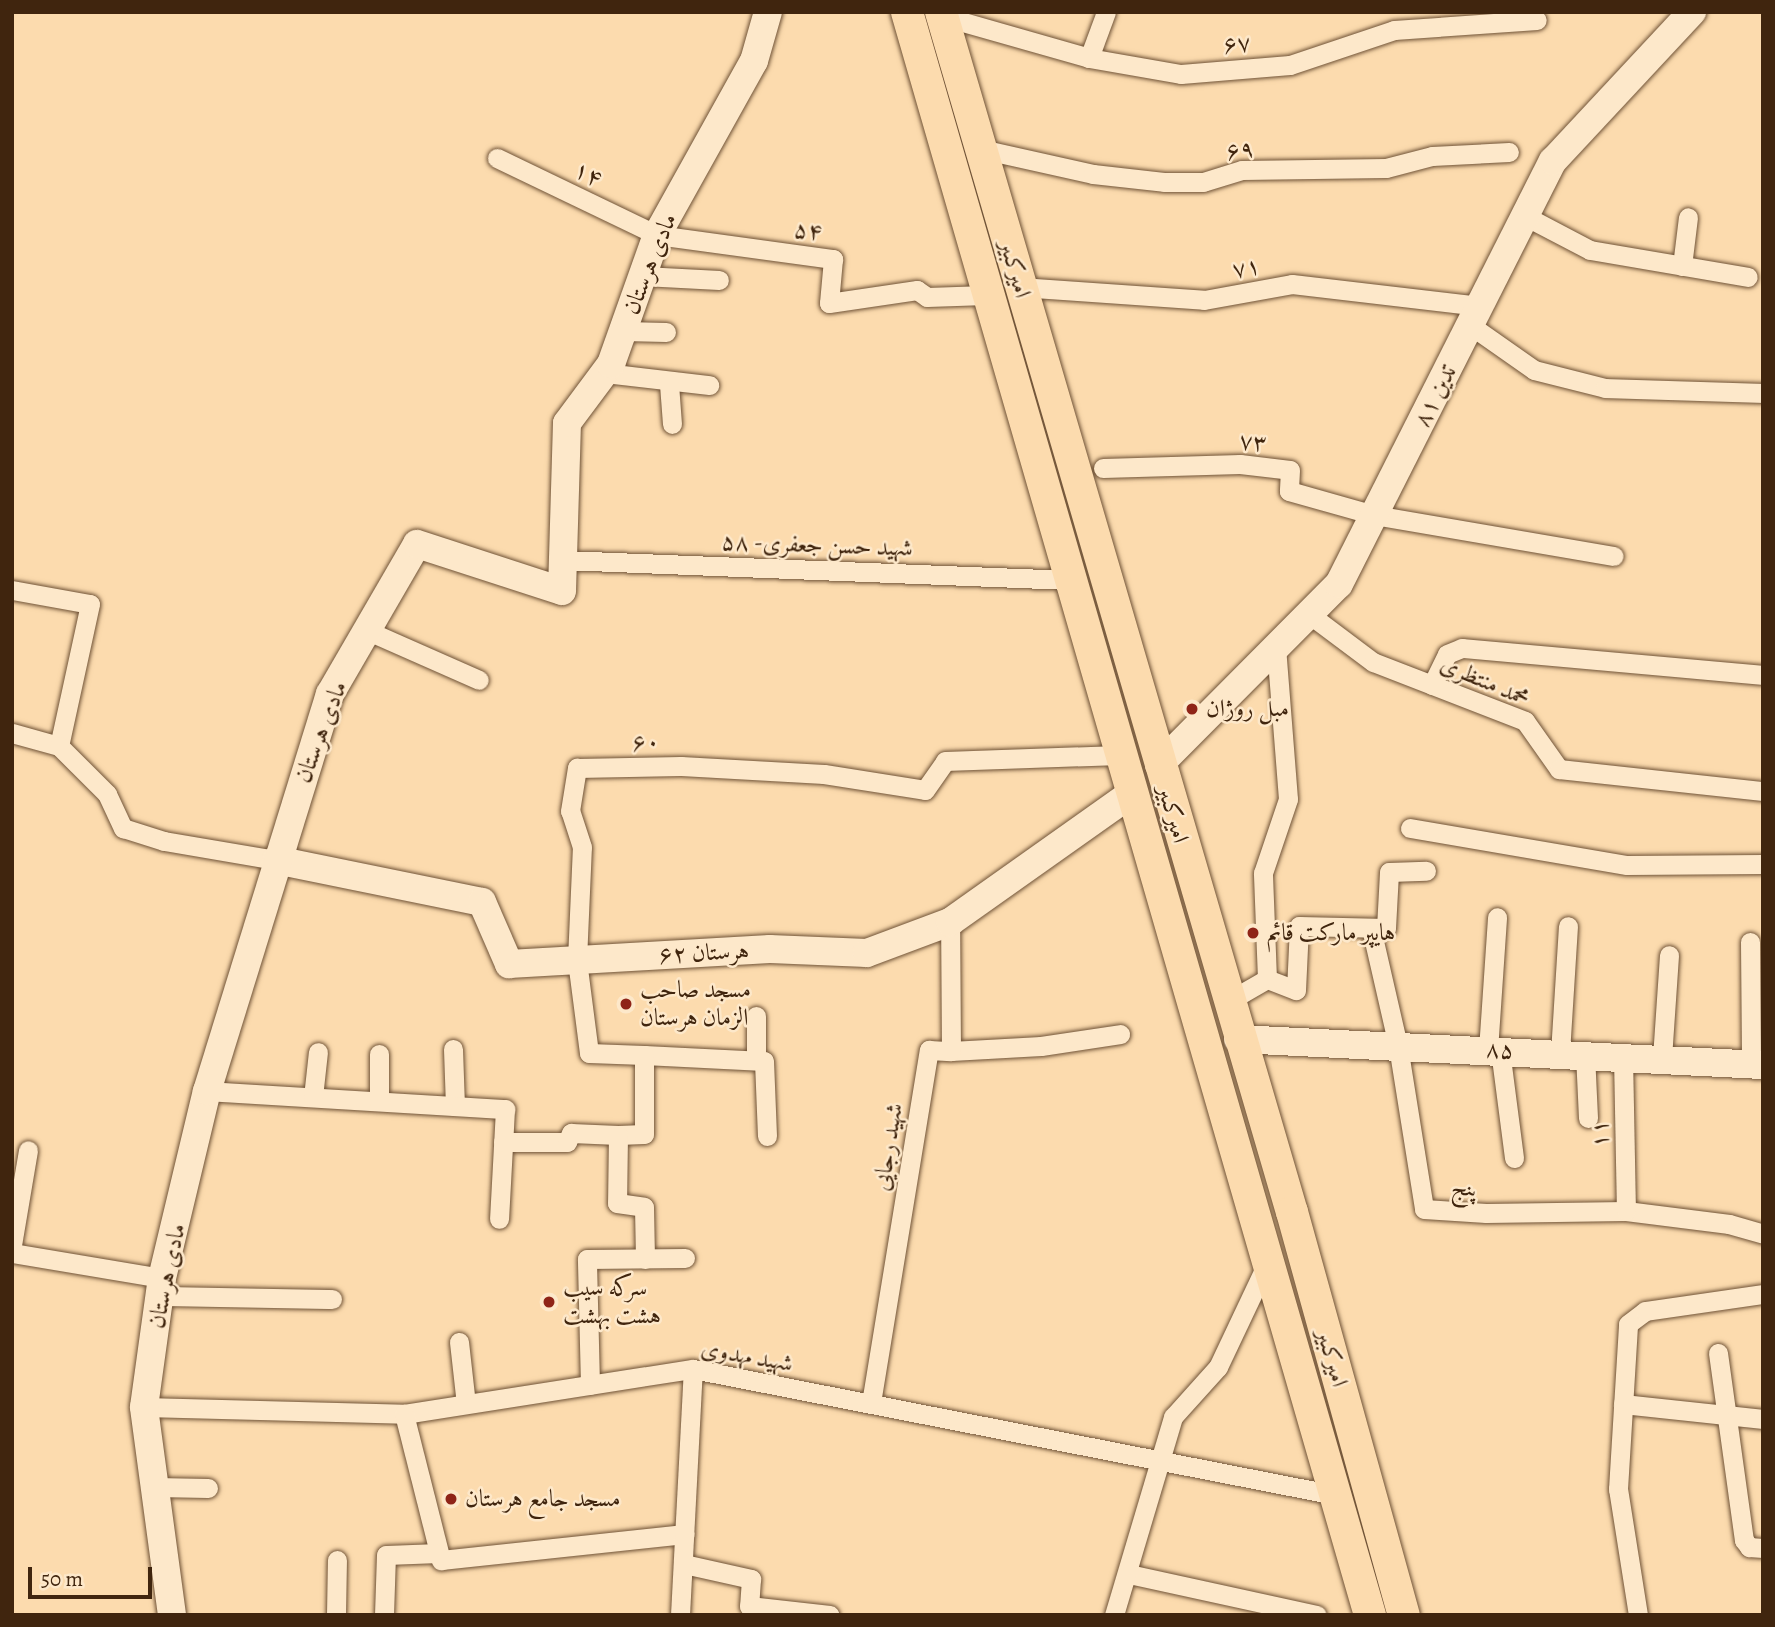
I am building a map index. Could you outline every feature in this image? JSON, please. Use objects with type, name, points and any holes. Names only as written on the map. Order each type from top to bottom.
[{"type":"main road","name":"امیرکبیر","points":[[907,12],[986,295],[1259,1219],[1370,1615]]},
{"type":"main road","name":"امیرکبیر","points":[[942,14],[1227,1002],[1292,1212],[1405,1615]]},
{"type":"main road","points":[[1247,1180],[1279,1171]]},
{"type":"main road","points":[[1259,1219],[1292,1212]]},
{"type":"street","name":"مادی هرستان","points":[[172,1615],[144,1407],[161,1287],[206,1091],[330,694],[417,544],[562,591],[567,423],[605,373],[657,235],[754,61],[768,12]]},
{"type":"street","points":[[1089,58],[1105,12]]},
{"type":"street","name":"تدین ۸۱","points":[[1158,765],[1339,584],[1553,161],[1692,12]]},
{"type":"street","name":"۶۷","points":[[942,14],[1089,58],[1181,74],[1276,66],[1394,30],[1537,20]]},
{"type":"street","name":"۶۹","points":[[981,149],[1093,174],[1177,182],[1203,182],[1242,170],[1386,168],[1432,156],[1509,152]]},
{"type":"street","name":"۱۴","points":[[497,158],[657,235]]},
{"type":"street","points":[[1525,216],[1590,250],[1748,277]]},
{"type":"street","points":[[1682,267],[1688,217]]},
{"type":"street","name":"۵۴","points":[[657,235],[833,259],[829,303],[917,290],[927,297],[986,295]]},
{"type":"street","points":[[643,275],[719,280]]},
{"type":"street","name":"۷۱","points":[[1020,287],[1204,300],[1292,284],[1475,316],[1534,370],[1605,388],[1763,393]]},
{"type":"street","points":[[623,331],[666,332]]},
{"type":"street","points":[[605,373],[669,384],[709,386]]},
{"type":"street","points":[[669,384],[672,424]]},
{"type":"street","name":"۷۳","points":[[1103,468],[1240,464],[1290,470],[1290,491],[1374,515]]},
{"type":"street","points":[[1374,515],[1614,556]]},
{"type":"street","name":"شهید حسن جعفری- ۵۸","points":[[563,560],[1070,580]]},
{"type":"street","points":[[12,590],[90,604],[59,746]]},
{"type":"street","name":"محمد منتظری","points":[[1309,614],[1373,662],[1525,721],[1559,769],[1763,791]]},
{"type":"street","points":[[368,631],[479,680]]},
{"type":"street","points":[[1267,979],[1263,873],[1288,799],[1276,648]]},
{"type":"street","points":[[1432,685],[1447,654],[1462,648],[1763,675]]},
{"type":"street","points":[[12,733],[59,746],[107,793],[123,828],[164,841],[276,860]]},
{"type":"street","name":"۶۰","points":[[644,1055],[589,1053],[577,960],[582,848],[570,811],[577,768],[681,766],[811,773],[925,790],[946,761],[1121,754]]},
{"type":"street","name":"هرستان ۶۲","points":[[276,860],[482,901],[509,964],[770,949],[867,953],[950,922],[1132,793]]},
{"type":"street","points":[[1410,828],[1627,865],[1763,864]]},
{"type":"street","points":[[1267,979],[1296,990],[1298,926],[1386,928],[1389,872],[1426,871]]},
{"type":"street","points":[[1497,917],[1494,1050],[1514,1158]]},
{"type":"street","points":[[950,922],[951,1051],[1041,1046],[1119,1034]]},
{"type":"street","points":[[1568,926],[1573,1054],[1588,1118]]},
{"type":"street","points":[[1371,928],[1398,1046]]},
{"type":"street","points":[[1750,942],[1757,1065]]},
{"type":"street","points":[[1662,1059],[1669,955]]},
{"type":"street","points":[[1227,1002],[1267,979]]},
{"type":"street","points":[[756,1016],[756,1060]]},
{"type":"street","name":"۸۵","points":[[1238,1039],[1623,1056],[1757,1065]]},
{"type":"street","name":"پنج","points":[[1398,1046],[1424,1209],[1486,1213],[1626,1211]]},
{"type":"street","points":[[453,1049],[455,1106]]},
{"type":"street","name":"شهید رجایی","points":[[871,1403],[929,1049],[951,1051]]},
{"type":"street","points":[[313,1097],[318,1052]]},
{"type":"street","points":[[379,1054],[379,1101]]},
{"type":"street","points":[[503,1142],[567,1142],[571,1133],[644,1134],[644,1055],[764,1061],[766,1136]]},
{"type":"street","name":"۱۱","points":[[1623,1056],[1626,1211]]},
{"type":"street","points":[[206,1091],[505,1109],[499,1219]]},
{"type":"street","points":[[618,1135],[617,1203],[644,1207],[645,1259]]},
{"type":"street","points":[[12,1245],[28,1150]]},
{"type":"street","points":[[1626,1211],[1729,1224],[1763,1234]]},
{"type":"street","points":[[12,1253],[161,1287],[332,1299]]},
{"type":"street","points":[[590,1385],[587,1259],[685,1258]]},
{"type":"street","points":[[1114,1615],[1129,1574],[1173,1417],[1218,1367],[1269,1258]]},
{"type":"street","points":[[1637,1615],[1618,1489],[1628,1324],[1636,1314],[1763,1294]]},
{"type":"street","points":[[458,1342],[466,1404]]},
{"type":"street","points":[[1718,1353],[1724,1415],[1744,1540],[1749,1547],[1763,1548]]},
{"type":"street","points":[[680,1615],[693,1369]]},
{"type":"street","name":"شهید مهدوی","points":[[144,1407],[404,1414],[693,1369],[1161,1464],[1335,1495]]},
{"type":"street","points":[[1623,1404],[1763,1419]]},
{"type":"street","points":[[404,1414],[441,1560],[685,1534]]},
{"type":"street","points":[[155,1487],[208,1488]]},
{"type":"street","points":[[384,1615],[386,1555],[439,1553]]},
{"type":"street","points":[[336,1615],[337,1560]]},
{"type":"street","points":[[684,1564],[751,1580],[749,1606],[829,1615]]},
{"type":"street","points":[[1129,1574],[1266,1611],[1317,1615]]},
{"type":"place","name":"مبل روژان","points":[[1192,709]]},
{"type":"place","name":"هایپر مارکت قائم","points":[[1253,933]]},
{"type":"place","name":"مسجد صاحب الزمان هرستان","points":[[626,1004]]},
{"type":"place","name":"سرکه سیب هشت بهشت","points":[[549,1302]]},
{"type":"place","name":"مسجد جامع هرستان","points":[[451,1499]]}]
